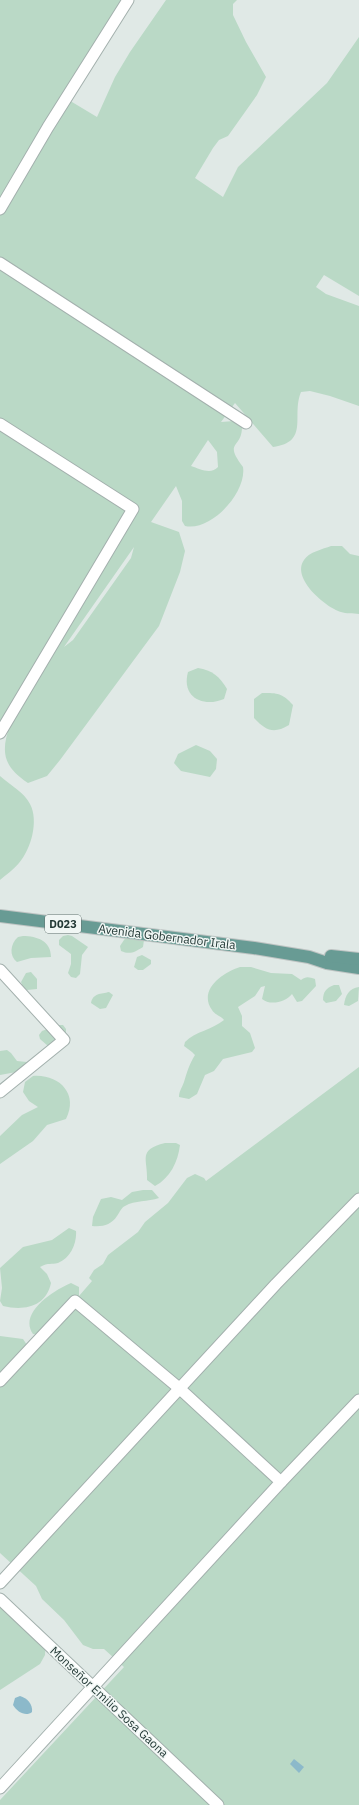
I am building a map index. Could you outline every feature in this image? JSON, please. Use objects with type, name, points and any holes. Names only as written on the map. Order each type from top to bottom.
[{"type":"main road","name":"Avenida Gobernador Irala","points":[[0,916],[309,957],[330,956],[359,959]]},
{"type":"main road","name":"Avenida Gobernador Irala","points":[[309,957],[327,964],[359,968]]},
{"type":"street","points":[[0,209],[48,127],[128,0]]},
{"type":"street","points":[[0,263],[246,423]]},
{"type":"street","points":[[0,424],[133,510],[0,732]]},
{"type":"street","points":[[0,970],[64,1040],[0,1092]]},
{"type":"street","points":[[0,1583],[276,1284],[359,1199]]},
{"type":"street","points":[[0,1381],[75,1301],[179,1388],[281,1482]]},
{"type":"street","points":[[0,1788],[281,1482],[359,1400]]},
{"type":"street","name":"Monseñor Emilio Sosa Gaona","points":[[0,1599],[94,1686],[218,1805]]},
{"type":"green space","points":[[0,0],[131,0],[67,99],[97,117],[115,77],[130,52],[166,0],[237,0],[233,4],[233,15],[246,42],[266,77],[257,95],[228,136],[219,140],[213,148],[195,178],[223,197],[238,167],[327,83],[359,37],[359,296],[324,275],[316,287],[326,294],[359,306],[359,406],[310,391],[301,392],[298,401],[297,427],[292,440],[273,447],[235,403],[221,422],[234,421],[242,427],[234,453],[243,467],[243,477],[233,498],[216,517],[206,523],[195,526],[185,526],[182,521],[182,501],[176,486],[151,522],[179,532],[185,551],[180,572],[159,626],[47,776],[28,783],[14,771],[9,765],[5,751],[5,744],[10,725],[0,728]],"holes":[[[208,440],[217,452],[218,467],[212,471],[202,470],[191,466]],[[134,547],[131,558],[73,640],[64,647]]]},
{"type":"green space","points":[[331,546],[342,546],[350,554],[359,556],[359,614],[343,613],[334,609],[312,591],[302,575],[301,567],[306,557],[316,551]]},
{"type":"green space","points":[[198,668],[211,672],[221,681],[227,689],[224,699],[209,702],[202,701],[191,694],[187,681],[188,672]]},
{"type":"green space","points":[[262,693],[279,694],[293,705],[289,725],[279,730],[270,730],[262,726],[254,718],[254,699]]},
{"type":"green space","points":[[196,745],[210,751],[217,759],[216,769],[210,777],[181,771],[174,763],[178,754]]},
{"type":"green space","points":[[0,776],[21,792],[30,804],[33,811],[34,826],[30,843],[23,857],[15,867],[0,880]]},
{"type":"green space","points":[[128,934],[142,936],[144,940],[143,947],[127,953],[121,951],[120,946]]},
{"type":"green space","points":[[23,936],[38,938],[46,943],[49,947],[51,957],[31,958],[17,962],[13,957],[12,946],[18,937]]},
{"type":"green space","points":[[63,936],[72,936],[88,947],[82,955],[80,974],[76,978],[71,977],[68,973],[71,964],[71,954],[59,945],[59,940]]},
{"type":"green space","points":[[142,955],[151,960],[151,964],[143,970],[138,970],[134,967],[137,957]]},
{"type":"green space","points":[[240,967],[251,967],[271,973],[292,974],[301,980],[306,977],[315,979],[316,986],[302,1001],[297,1002],[292,994],[282,1001],[273,1003],[262,999],[265,986],[261,987],[255,996],[238,1007],[242,1016],[242,1026],[250,1033],[255,1048],[252,1052],[223,1059],[214,1071],[205,1075],[197,1094],[189,1099],[179,1097],[188,1068],[195,1055],[184,1046],[185,1042],[194,1035],[224,1020],[212,1010],[208,1003],[210,989],[214,983],[226,973]]},
{"type":"green space","points":[[31,972],[37,979],[37,989],[27,990],[23,987],[21,982],[26,973]]},
{"type":"green space","points":[[339,985],[342,994],[336,1001],[326,1003],[323,1000],[324,993],[329,987]]},
{"type":"green space","points":[[359,987],[358,1001],[349,1006],[344,1005],[348,993]]},
{"type":"green space","points":[[109,992],[113,995],[106,1008],[100,1009],[91,1003],[95,996]]},
{"type":"green space","points":[[58,1025],[63,1025],[66,1029],[66,1039],[48,1046],[40,1039],[39,1035],[42,1031]]},
{"type":"green space","points":[[7,1050],[17,1061],[27,1062],[31,1066],[22,1071],[0,1075],[0,1051]]},
{"type":"green space","points":[[359,1067],[359,1805],[0,1805],[0,1800],[124,1667],[104,1649],[93,1649],[83,1645],[64,1620],[42,1599],[36,1586],[0,1553],[0,1336],[23,1339],[29,1348],[38,1335],[33,1334],[30,1326],[30,1318],[40,1303],[56,1291],[71,1283],[79,1287],[79,1296],[92,1281],[89,1278],[94,1270],[103,1264],[108,1255],[138,1232],[145,1222],[168,1203],[187,1178],[195,1174],[204,1178],[206,1181]]},
{"type":"green space","points":[[33,1076],[51,1078],[64,1087],[70,1101],[66,1119],[47,1125],[33,1141],[0,1164],[0,1136],[22,1115],[38,1107],[29,1101],[23,1092],[25,1082]]},
{"type":"green space","points":[[165,1143],[176,1143],[180,1145],[179,1151],[169,1174],[155,1186],[147,1180],[146,1156],[147,1152],[151,1149]]},
{"type":"green space","points":[[152,1190],[159,1198],[129,1204],[122,1208],[115,1219],[109,1223],[103,1226],[92,1226],[93,1217],[101,1199],[111,1197],[122,1200],[132,1192]]},
{"type":"green space","points":[[69,1228],[76,1231],[74,1245],[70,1254],[63,1261],[40,1267],[47,1274],[51,1283],[44,1297],[39,1302],[26,1307],[19,1308],[3,1306],[0,1301],[2,1288],[0,1268],[23,1247],[52,1240]]},
{"type":"green space","points":[[0,1603],[39,1627],[46,1635],[45,1655],[40,1664],[0,1690]]},
{"type":"water","points":[[20,1696],[25,1698],[32,1706],[32,1712],[24,1714],[15,1708],[13,1705],[15,1698]]},
{"type":"water","points":[[294,1759],[304,1767],[299,1773],[290,1764]]}]
